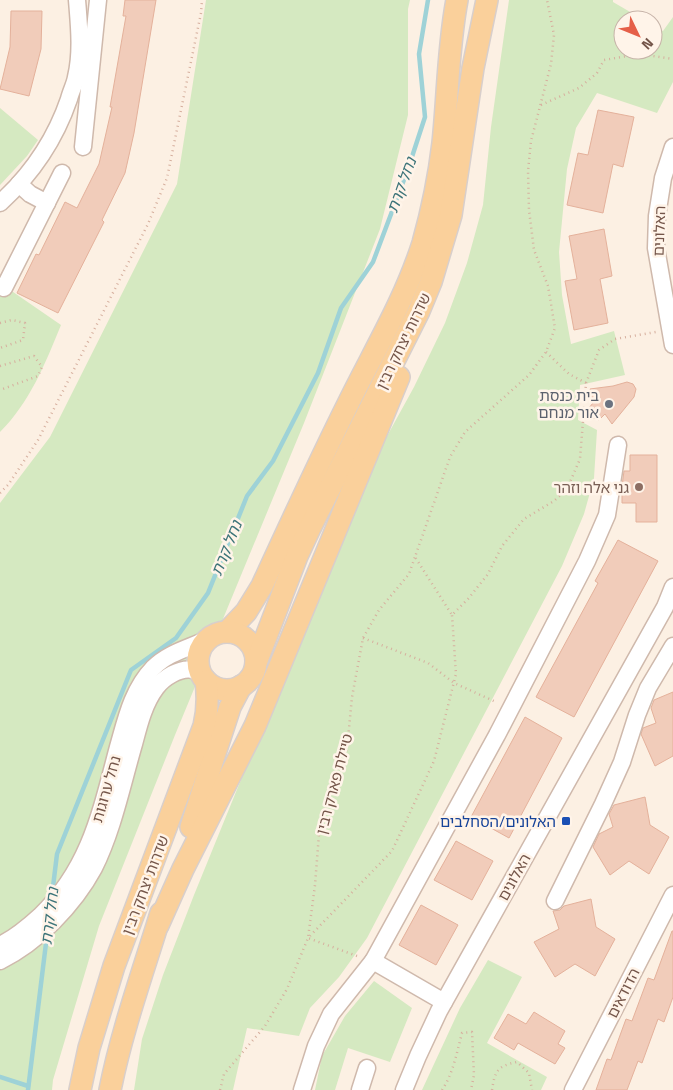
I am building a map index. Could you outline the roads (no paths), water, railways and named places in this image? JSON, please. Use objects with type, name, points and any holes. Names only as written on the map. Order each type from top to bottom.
[{"type":"main road","name":"שדרות יצחק רבין","points":[[218,635],[246,612],[262,586],[347,404],[399,306],[411,277],[422,245],[437,181],[457,0]]},
{"type":"main road","name":"שדרות יצחק רבין","points":[[256,663],[307,535],[419,311],[431,282],[451,215],[473,68],[487,0]]},
{"type":"main road","points":[[158,925],[186,861],[255,726],[392,396],[417,330],[431,282]]},
{"type":"main road","points":[[236,634],[245,638],[251,645],[255,653],[256,663],[254,672],[249,680],[232,690],[223,690],[214,687],[204,678],[198,663],[203,645],[218,635],[236,634]]},
{"type":"main road","name":"שדרות יצחק רבין","points":[[80,1090],[91,1040],[114,966],[204,726],[208,712],[208,699],[204,678]]},
{"type":"main road","name":"שדרות יצחק רבין","points":[[110,1090],[117,1054],[128,1017],[204,792],[228,713],[241,686]]},
{"type":"street","points":[[0,203],[41,158],[63,117],[76,77],[80,36],[77,0]]},
{"type":"street","points":[[84,147],[98,0]]},
{"type":"street","name":"האלונים","points":[[671,337],[656,248],[657,216],[663,178],[673,147]]},
{"type":"street","points":[[4,288],[62,173]]},
{"type":"street","points":[[19,184],[30,194],[46,203]]},
{"type":"street","points":[[302,1090],[316,1046],[331,1014],[373,961],[511,708],[587,561],[607,515],[618,445]]},
{"type":"street","name":"האלונים","points":[[404,1090],[444,1002],[665,607],[673,587]]},
{"type":"street","name":"נחל ערוגות","points":[[0,945],[19,934],[46,910],[66,885],[85,854],[98,821],[128,712],[144,678],[162,660],[170,655],[218,635]]},
{"type":"street","points":[[555,901],[618,771],[648,688],[673,646]]},
{"type":"street","name":"נחל ערוגות","points":[[0,961],[24,946],[55,919],[83,886],[94,867],[111,823],[142,714],[156,688],[171,675],[187,670],[194,670],[204,678]]},
{"type":"street","name":"הדודאים","points":[[573,1090],[673,895]]},
{"type":"street","points":[[373,961],[444,1002]]},
{"type":"street","points":[[360,1090],[367,1068]]},
{"type":"waterway","name":"נחל קרת","points":[[52,895],[57,854],[131,670],[176,638],[208,593],[247,496],[273,461],[318,373],[341,308],[373,262],[408,169],[425,117],[419,54],[428,0]]},
{"type":"waterway","name":"נחל קרת","points":[[28,1090],[47,935]]},
{"type":"waterway","points":[[0,1077],[28,1086]]},
{"type":"place","name":"בית כנסת אור מנחם","points":[[609,404]]},
{"type":"place","name":"גני אלה וזהר","points":[[639,487]]},
{"type":"place","name":"האלונים/הסחלבים","points":[[566,821]]}]
